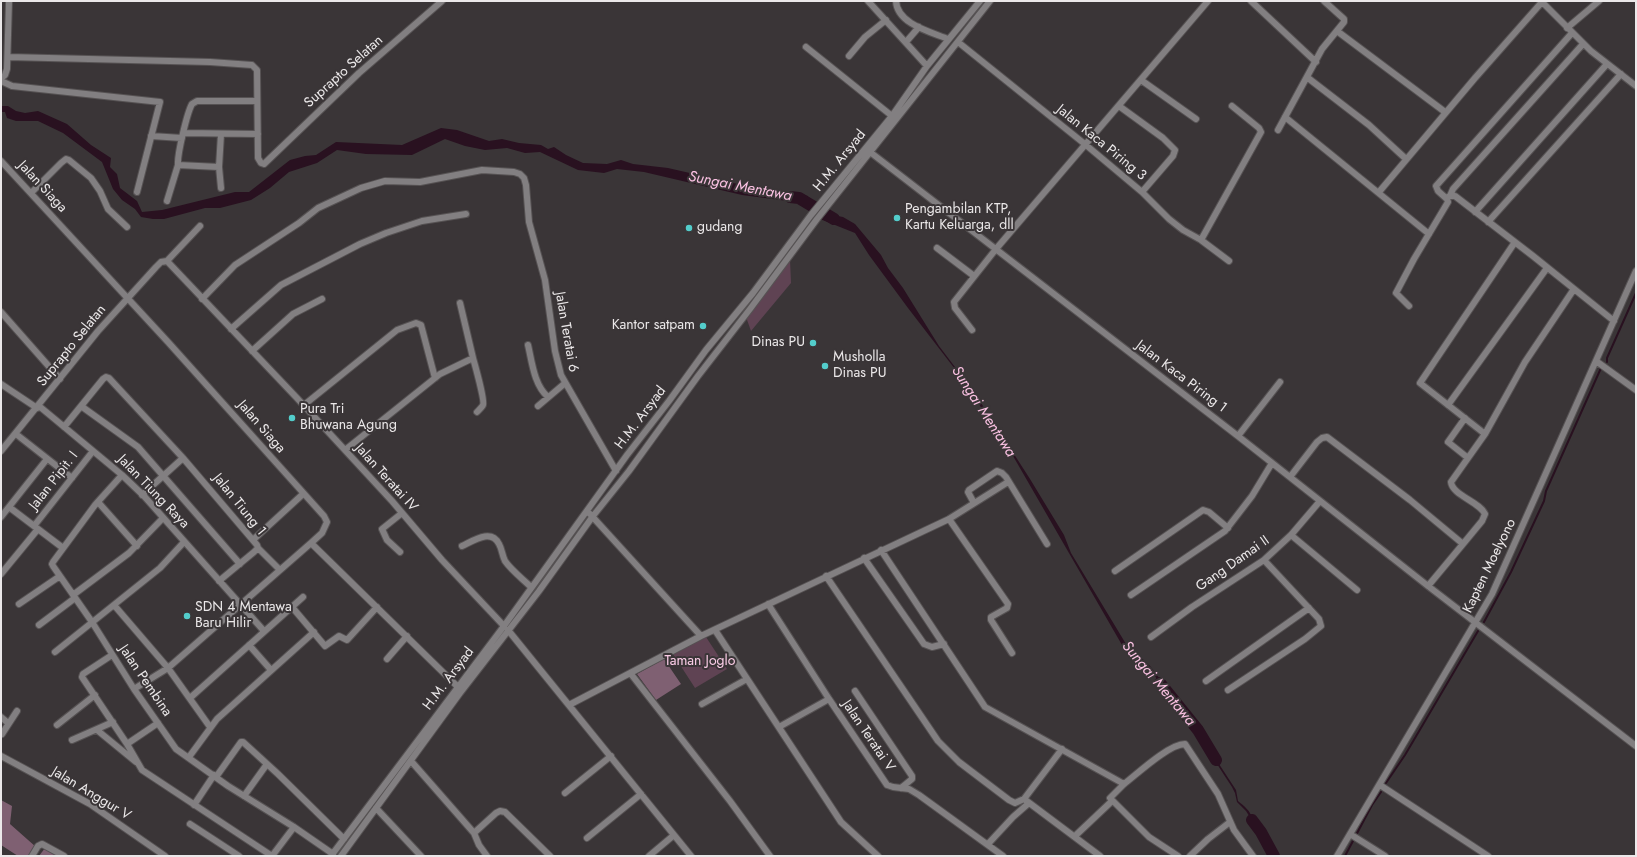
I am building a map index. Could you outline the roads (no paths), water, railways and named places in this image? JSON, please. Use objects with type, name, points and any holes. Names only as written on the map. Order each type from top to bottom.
[{"type":"street","points":[[9,1],[7,72],[1,80],[12,86],[158,101],[160,104],[137,192]]},
{"type":"street","name":"Suprapto Selatan","points":[[258,134],[258,158],[264,164],[359,73],[442,1]]},
{"type":"street","points":[[868,1],[927,66]]},
{"type":"street","points":[[896,1],[896,6],[902,16],[919,27],[948,40]]},
{"type":"street","name":"H.M. Arsyad","points":[[341,856],[506,628],[531,587],[588,512],[616,471],[706,350],[753,293],[811,215],[892,116],[927,66],[980,1]]},
{"type":"street","name":"H.M. Arsyad","points":[[332,855],[458,687],[506,628],[539,591],[593,516],[629,471],[698,376],[826,207],[990,1]]},
{"type":"street","points":[[972,330],[954,305],[954,302],[996,249],[1208,1]]},
{"type":"street","points":[[1251,1],[1316,62]]},
{"type":"street","points":[[1278,130],[1308,78],[1322,49],[1344,22],[1344,19],[1324,1]]},
{"type":"street","points":[[1379,192],[1445,112],[1541,1],[1583,44],[1636,86]]},
{"type":"street","points":[[1567,28],[1599,1]]},
{"type":"street","points":[[849,56],[866,37],[886,20]]},
{"type":"street","points":[[906,42],[919,27]]},
{"type":"street","points":[[1337,31],[1445,112]]},
{"type":"street","points":[[1572,33],[1437,185],[1437,189],[1448,197],[1455,196],[1614,321]]},
{"type":"street","name":"Jalan Kaca Piring 3","points":[[958,42],[1086,145],[1142,192],[1178,226],[1201,240],[1229,261]]},
{"type":"street","points":[[1409,306],[1396,293],[1414,259],[1448,202],[1448,197],[1453,189],[1583,44]]},
{"type":"street","points":[[806,47],[892,116]]},
{"type":"street","points":[[8,57],[250,64],[257,70],[258,134],[151,136]]},
{"type":"street","points":[[1475,212],[1607,64]]},
{"type":"street","points":[[1488,222],[1621,74]]},
{"type":"street","points":[[1308,78],[1369,125],[1406,159]]},
{"type":"street","points":[[1141,80],[1196,119]]},
{"type":"street","points":[[167,201],[178,165],[177,160],[190,106],[194,102],[257,101]]},
{"type":"street","points":[[1119,106],[1163,138],[1175,150],[1173,156],[1142,192]]},
{"type":"street","points":[[1201,240],[1261,132],[1260,128],[1232,106]]},
{"type":"street","points":[[1285,117],[1429,234]]},
{"type":"street","points":[[221,134],[219,167],[221,188]]},
{"type":"street","name":"Jalan Kaca Piring 1","points":[[870,152],[1636,746]]},
{"type":"street","points":[[31,192],[66,159],[69,160],[91,178],[100,191],[108,209],[127,227]]},
{"type":"street","name":"Jalan Siaga","points":[[1,160],[128,298],[324,516],[327,522],[322,533],[240,606],[168,668],[134,689]]},
{"type":"street","points":[[178,165],[219,167]]},
{"type":"street","name":"Jalan Teratai 6","points":[[202,300],[235,265],[318,208],[361,188],[385,181],[420,182],[482,170],[514,172],[520,174],[524,178],[526,185],[529,222],[545,280],[555,351],[561,376],[564,384],[616,471]]},
{"type":"street","points":[[231,329],[282,285],[352,248],[386,233],[422,221],[466,214]]},
{"type":"street","name":"Suprapto Selatan","points":[[1,451],[98,331],[160,262],[167,261],[200,226]]},
{"type":"street","points":[[1484,434],[1420,383],[1515,242]]},
{"type":"street","points":[[937,248],[974,276]]},
{"type":"street","name":"Jalan Teratai IV","points":[[167,261],[202,300],[304,405],[402,513],[442,560],[506,628],[691,856]]},
{"type":"street","points":[[1448,405],[1547,268]]},
{"type":"street","name":"Kapten Moelyono","points":[[1337,856],[1492,594],[1636,272]]},
{"type":"street","points":[[1428,586],[1482,521],[1485,514],[1453,488],[1451,485],[1453,479],[1484,434],[1525,362],[1574,289]]},
{"type":"street","points":[[252,351],[293,314],[322,299]]},
{"type":"street","points":[[460,303],[479,385],[484,400],[483,405],[477,412]]},
{"type":"street","points":[[1,312],[60,379]]},
{"type":"street","points":[[304,405],[392,333],[400,328],[416,323],[421,324],[435,378]]},
{"type":"street","points":[[528,345],[535,376],[543,393],[548,397]]},
{"type":"street","points":[[345,450],[435,378],[473,358]]},
{"type":"street","points":[[1596,360],[1636,390]]},
{"type":"street","name":"Jalan Tiung 1","points":[[81,406],[103,379],[106,377],[109,378],[183,458],[254,539],[258,548],[219,582]]},
{"type":"street","points":[[1238,436],[1280,382]]},
{"type":"street","name":"Jalan Tiung Raya","points":[[1,384],[38,407],[122,475],[163,518],[240,606],[264,631]]},
{"type":"street","points":[[538,406],[564,384]]},
{"type":"street","points":[[64,427],[81,406],[133,443],[164,476],[240,564]]},
{"type":"street","points":[[1465,418],[1448,442],[1468,458]]},
{"type":"street","points":[[16,434],[72,478]]},
{"type":"street","points":[[1290,477],[1317,442],[1322,438],[1327,437],[1410,500],[1463,544]]},
{"type":"street","name":"Jalan Pipit. I","points":[[1,574],[93,451]]},
{"type":"street","points":[[142,495],[183,458]]},
{"type":"street","points":[[1,517],[47,459]]},
{"type":"street","points":[[1130,595],[1222,534],[1249,500],[1272,463]]},
{"type":"street","points":[[974,503],[968,492],[969,490],[997,471],[1002,473],[1047,544]]},
{"type":"street","name":"Jalan Pembina","points":[[122,475],[98,502],[62,548],[52,564],[92,622],[134,689],[176,749],[244,796],[294,827],[332,855]]},
{"type":"street","points":[[569,705],[631,674],[700,636],[949,519],[1008,482]]},
{"type":"street","points":[[254,539],[303,494]]},
{"type":"street","name":"Gang Damai II","points":[[1151,637],[1192,607],[1264,560],[1290,535],[1320,501]]},
{"type":"street","points":[[98,502],[137,546]]},
{"type":"street","points":[[9,507],[62,548]]},
{"type":"street","points":[[1114,571],[1203,510],[1209,512],[1228,528]]},
{"type":"street","points":[[588,512],[700,636]]},
{"type":"street","points":[[400,552],[387,540],[382,529],[402,513]]},
{"type":"street","points":[[39,625],[137,546],[163,518]]},
{"type":"street","points":[[949,519],[1008,604],[1007,608],[991,617],[991,620],[1012,653]]},
{"type":"street","points":[[1290,535],[1356,590]]},
{"type":"street","points":[[462,546],[485,536],[493,536],[498,542],[502,554],[510,568],[531,587]]},
{"type":"street","points":[[55,652],[166,562],[184,542]]},
{"type":"street","points":[[311,543],[458,687]]},
{"type":"street","points":[[258,548],[280,570]]},
{"type":"street","points":[[881,550],[985,707],[1124,784]]},
{"type":"street","points":[[864,558],[924,644],[932,647],[944,644]]},
{"type":"street","points":[[1228,690],[1305,639],[1318,628],[1321,622],[1264,560]]},
{"type":"street","points":[[19,604],[60,576]]},
{"type":"street","points":[[826,576],[942,746],[959,762],[1009,800],[1015,803],[1027,801],[1100,856]]},
{"type":"street","points":[[190,698],[303,597]]},
{"type":"street","name":"Jalan Teratai V","points":[[768,604],[829,699],[887,785],[909,789],[919,795],[1003,856]]},
{"type":"street","points":[[114,605],[168,668],[210,727]]},
{"type":"street","points":[[292,607],[325,646],[339,636],[347,640],[377,607]]},
{"type":"street","points":[[1206,681],[1309,608]]},
{"type":"street","points":[[715,630],[841,822],[878,856]]},
{"type":"street","points":[[189,757],[217,719],[314,632]]},
{"type":"street","points":[[386,659],[407,636]]},
{"type":"street","points":[[249,645],[271,670]]},
{"type":"street","points":[[112,655],[82,675],[82,678],[113,722],[138,765]]},
{"type":"street","points":[[631,674],[730,801],[770,856]]},
{"type":"street","points":[[702,704],[747,679]]},
{"type":"street","points":[[855,691],[912,776],[912,779],[901,788]]},
{"type":"street","points":[[57,725],[95,696]]},
{"type":"street","points":[[779,727],[829,699]]},
{"type":"street","points":[[2,734],[8,723],[18,711]]},
{"type":"street","points":[[1,718],[8,723]]},
{"type":"street","points":[[72,740],[113,722]]},
{"type":"street","points":[[127,744],[158,723]]},
{"type":"street","points":[[97,730],[147,774],[272,856],[294,827]]},
{"type":"street","points":[[194,805],[242,742],[344,839]]},
{"type":"street","points":[[1178,856],[1149,837],[1112,801],[1110,796],[1153,761],[1175,746],[1184,744],[1189,748],[1218,794],[1236,834],[1253,856]]},
{"type":"street","points":[[988,844],[1027,801],[1062,749]]},
{"type":"street","name":"Jalan Anggur V","points":[[1,756],[90,804],[165,856]]},
{"type":"street","points":[[565,793],[611,756]]},
{"type":"street","points":[[411,761],[474,832],[479,845],[487,856]]},
{"type":"street","points":[[244,796],[266,764]]},
{"type":"street","points":[[1380,785],[1488,856]]},
{"type":"street","points":[[587,838],[641,794]]},
{"type":"street","points":[[1075,836],[1112,801]]},
{"type":"street","points":[[376,808],[421,856]]},
{"type":"street","points":[[474,832],[496,813],[500,811],[505,812],[550,856]]},
{"type":"street","points":[[1190,856],[1208,839],[1230,822]]},
{"type":"street","points":[[190,824],[239,856]]},
{"type":"street","points":[[353,827],[359,831]]},
{"type":"street","points":[[1350,834],[1385,856]]},
{"type":"street","points":[[649,856],[674,835]]},
{"type":"street","points":[[32,856],[38,846],[42,844],[64,856]]},
{"type":"water","name":"Sungai Mentawa","points":[[1,106],[8,106],[16,111],[25,113],[38,111],[67,124],[91,145],[111,158],[110,167],[117,174],[120,188],[137,201],[142,212],[162,210],[235,192],[249,192],[290,160],[316,155],[336,142],[402,145],[441,128],[457,130],[489,141],[502,139],[519,143],[541,145],[548,149],[554,147],[566,155],[583,163],[607,164],[621,160],[633,164],[668,168],[742,185],[808,196],[803,203],[742,195],[644,172],[617,169],[604,173],[578,170],[540,152],[525,153],[507,148],[485,150],[465,146],[445,139],[412,155],[366,154],[337,150],[317,163],[289,172],[270,188],[251,200],[220,208],[205,208],[164,219],[153,219],[141,217],[135,209],[122,200],[113,189],[102,162],[63,133],[38,121],[16,121],[7,118],[5,112],[1,112]]},
{"type":"water","name":"Sungai Mentawa","points":[[827,211],[832,215],[843,217],[855,224],[881,255],[939,346],[974,392],[1030,479],[1064,535],[1071,553],[1126,644],[1150,666],[1199,729],[1204,741],[1236,790],[1238,801],[1249,811],[1252,819],[1262,832],[1275,856],[1262,833],[1256,827],[1246,811],[1237,802],[1232,787],[1169,693],[1139,660],[1122,645],[1009,449],[958,373],[869,255],[855,233],[820,219]]},
{"type":"waterway","name":"Sungai Mentawa","points":[[790,197],[799,198],[834,219]]},
{"type":"waterway","points":[[1607,362],[1607,358],[1636,293]]},
{"type":"waterway","points":[[1484,622],[1511,572],[1544,501],[1546,491],[1601,368]]},
{"type":"waterway","points":[[1386,783],[1405,755],[1478,631]]},
{"type":"waterway","name":"Sungai Mentawa","points":[[1160,683],[1198,730],[1216,760]]},
{"type":"waterway","points":[[1345,856],[1372,805],[1381,792]]},
{"type":"waterway","name":"Sungai Mentawa","points":[[1252,820],[1261,832],[1274,856]]},
{"type":"place","name":"Pengambilan KTP, Kartu Keluarga, dll","points":[[897,218]]},
{"type":"place","name":"gudang","points":[[689,228]]},
{"type":"place","name":"Kantor satpam","points":[[703,326]]},
{"type":"place","name":"Dinas PU","points":[[813,343]]},
{"type":"place","name":"Musholla Dinas PU","points":[[825,366]]},
{"type":"place","name":"Pura Tri Bhuwana Agung","points":[[292,418]]},
{"type":"place","name":"SDN 4 Mentawa Baru Hilir","points":[[187,616]]},
{"type":"park label","name":"Taman Joglo","points":[[700,662]]}]
